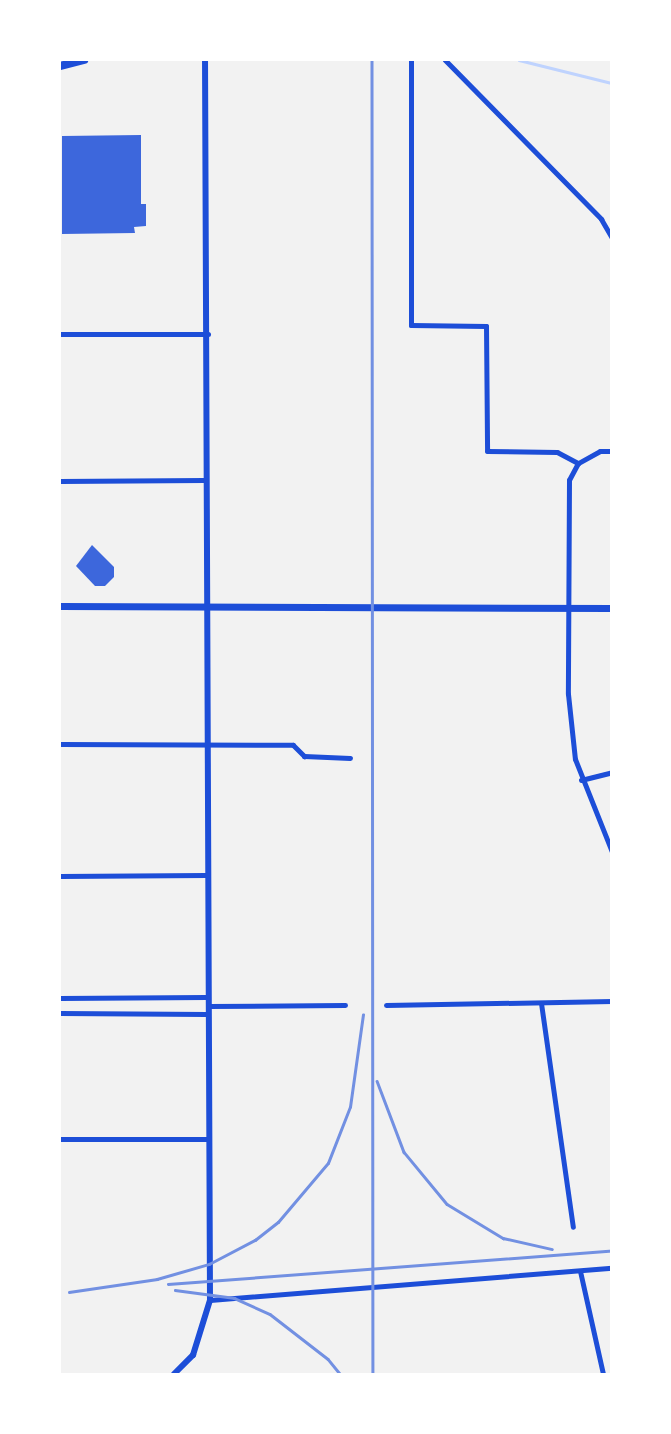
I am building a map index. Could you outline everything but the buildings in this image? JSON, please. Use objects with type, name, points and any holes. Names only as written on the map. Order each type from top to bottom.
[{"type":"main road","points":[[60,66],[84,60]]},
{"type":"main road","points":[[60,606],[611,608]]},
{"type":"street","points":[[174,1374],[193,1355],[210,1300],[206,1139],[204,480],[208,334],[205,60]]},
{"type":"street","points":[[411,60],[411,325],[486,326],[487,451],[557,452],[578,463]]},
{"type":"street","points":[[445,60],[601,219],[611,238]]},
{"type":"street","points":[[60,334],[208,334]]},
{"type":"street","points":[[611,451],[600,451],[578,463],[569,480],[570,729],[581,780],[611,852]]},
{"type":"street","points":[[60,481],[204,480]]},
{"type":"street","points":[[60,744],[293,745],[304,756],[350,758]]},
{"type":"street","points":[[581,780],[611,772]]},
{"type":"street","points":[[60,876],[206,876]]},
{"type":"street","points":[[60,998],[206,997]]},
{"type":"street","points":[[386,1005],[611,1001]]},
{"type":"street","points":[[541,1003],[573,1227]]},
{"type":"street","points":[[60,1013],[345,1005]]},
{"type":"street","points":[[60,1139],[206,1139]]},
{"type":"street","points":[[210,1300],[611,1268]]},
{"type":"street","points":[[580,1271],[603,1374]]},
{"type":"waterway","points":[[519,60],[612,83]]},
{"type":"railway","points":[[372,60],[373,1374]]},
{"type":"railway","points":[[69,1292],[157,1279],[209,1264],[255,1240],[278,1222],[328,1163],[350,1107],[363,1015]]},
{"type":"railway","points":[[377,1081],[404,1152],[447,1204],[503,1238],[552,1249]]},
{"type":"railway","points":[[168,1284],[612,1251]]},
{"type":"railway","points":[[175,1290],[234,1298],[270,1314],[328,1359],[340,1374]]}]
